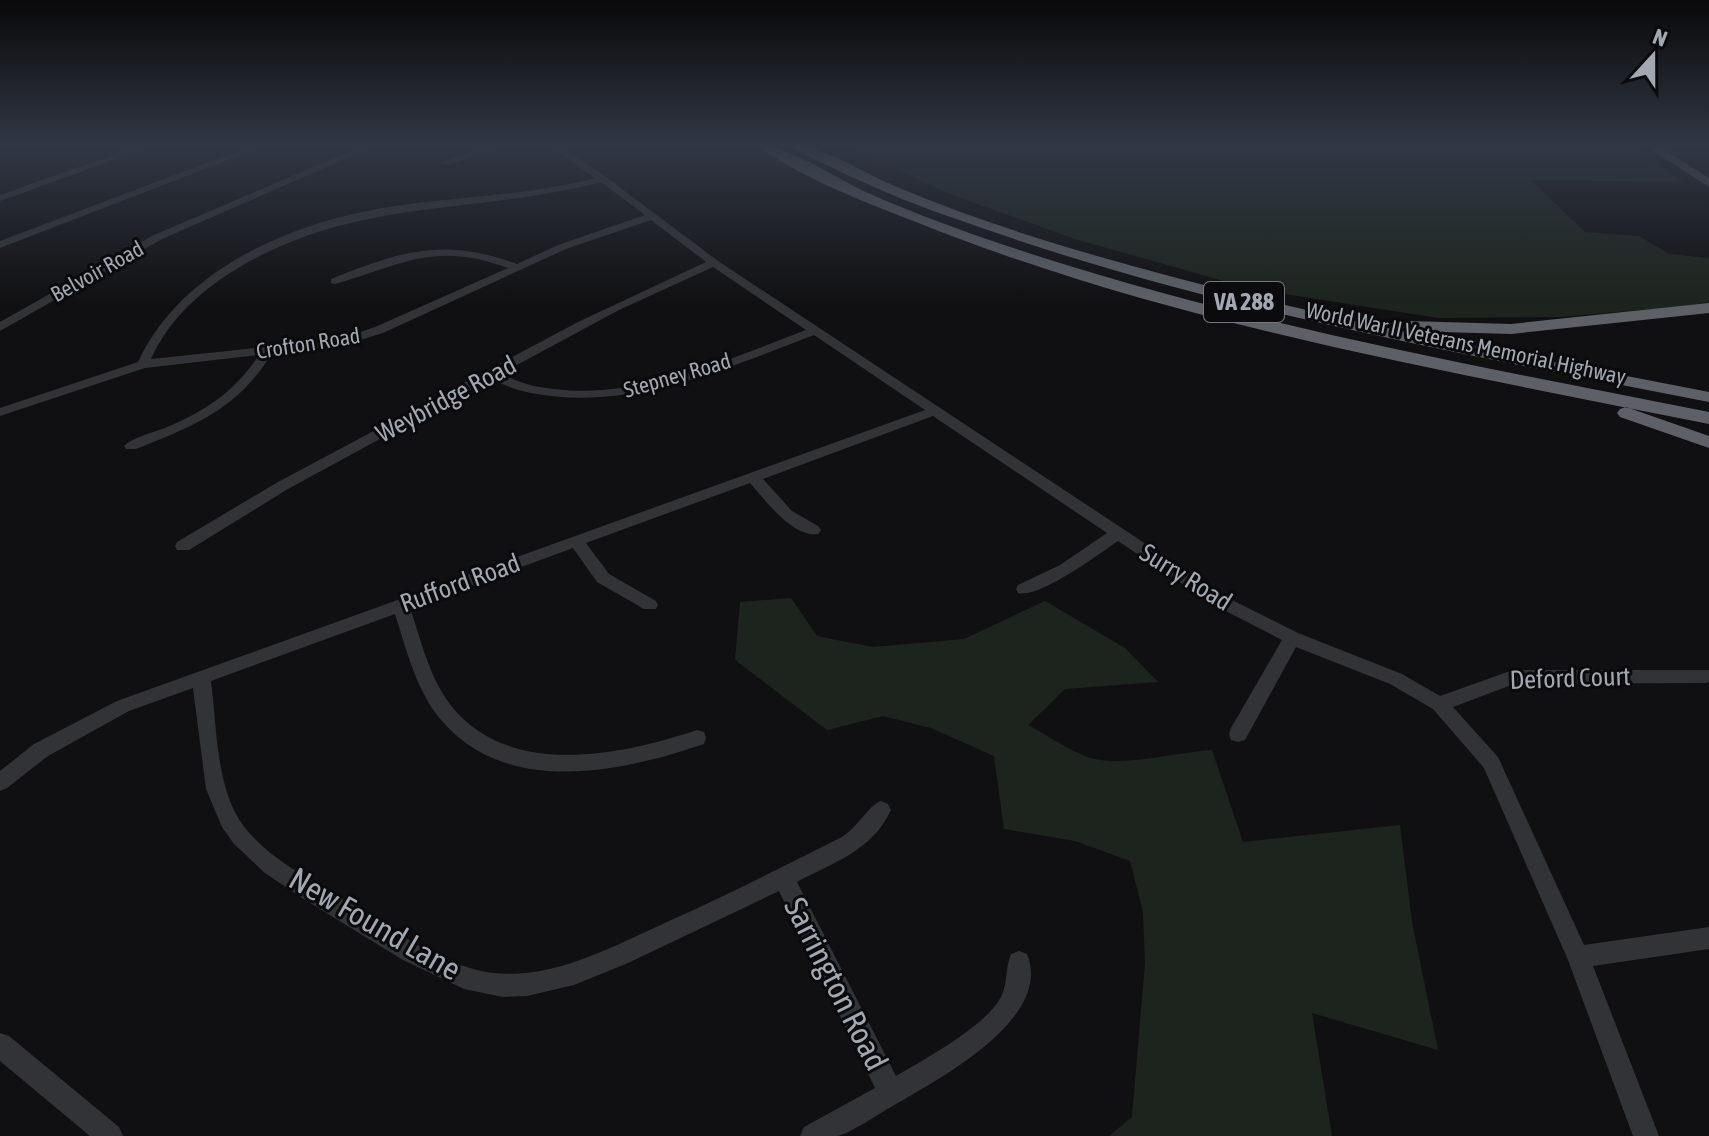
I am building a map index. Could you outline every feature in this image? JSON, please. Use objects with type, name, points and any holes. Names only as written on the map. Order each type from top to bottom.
[{"type":"highway","name":"World War II Veterans Memorial Highway","points":[[871,198],[1071,272],[1262,324],[1709,418]]},
{"type":"highway","name":"World War II Veterans Memorial Highway","points":[[914,198],[1109,264],[1287,313],[1709,397]]},
{"type":"highway","points":[[1287,313],[1381,324],[1479,330],[1530,328],[1709,308]]},
{"type":"highway","points":[[1487,373],[1601,405],[1709,442]]},
{"type":"street","points":[[0,245],[124,198]]},
{"type":"street","name":"Belvoir Road","points":[[0,327],[147,243],[251,198]]},
{"type":"street","points":[[143,364],[168,322],[197,291],[244,260],[291,237],[383,211],[495,198]]},
{"type":"street","name":"Surry Road","points":[[626,198],[714,263],[1220,601],[1292,638],[1396,679],[1439,704],[1491,763],[1578,957],[1646,1136]]},
{"type":"street","name":"Crofton Road","points":[[0,412],[143,364],[341,342],[379,330],[562,247],[649,217]]},
{"type":"street","points":[[335,281],[388,261],[436,251],[480,253],[516,267]]},
{"type":"street","name":"Weybridge Road","points":[[183,546],[235,512],[661,283],[714,263]]},
{"type":"street","name":"Stepney Road","points":[[490,375],[511,385],[539,392],[608,394],[698,372],[815,331]]},
{"type":"street","points":[[131,446],[191,423],[223,405],[244,387],[267,352]]},
{"type":"street","name":"Rufford Road","points":[[0,782],[41,750],[123,706],[934,411]]},
{"type":"street","points":[[754,478],[787,515],[813,530]]},
{"type":"street","points":[[1024,589],[1066,569],[1117,534]]},
{"type":"street","points":[[577,542],[603,578],[650,605]]},
{"type":"street","points":[[400,605],[432,690],[443,709],[471,736],[489,746],[535,760],[595,764],[662,751],[697,738]]},
{"type":"street","points":[[1238,734],[1292,638]]},
{"type":"street","name":"New Found Lane","points":[[201,676],[220,801],[237,832],[253,850],[297,882],[372,928],[457,974],[478,982],[526,985],[581,972],[783,877],[863,835],[881,810]]},
{"type":"street","name":"Deford Court","points":[[1439,704],[1513,677],[1706,676]]},
{"type":"street","name":"Sarrington Road","points":[[783,877],[890,1091]]},
{"type":"street","points":[[1578,957],[1709,938]]},
{"type":"street","points":[[813,1136],[952,1054],[997,1022],[1009,1006],[1017,985],[1019,962]]},
{"type":"street","points":[[0,1045],[110,1136]]},
{"type":"shaded area","points":[[961,198],[1550,198],[1585,232],[1639,236],[1669,254],[1709,258],[1709,304],[1560,317],[1438,318],[1252,289],[1075,239]]},
{"type":"shaded area","points":[[791,598],[817,636],[873,647],[964,639],[1045,601],[1125,648],[1158,682],[1065,689],[1028,725],[1087,757],[1109,761],[1212,750],[1243,842],[1400,825],[1412,922],[1438,1050],[1312,1013],[1332,1136],[1109,1136],[1132,1117],[1145,963],[1143,912],[1130,861],[1075,841],[1004,829],[994,756],[931,728],[883,716],[827,730],[735,660],[740,602]]}]
